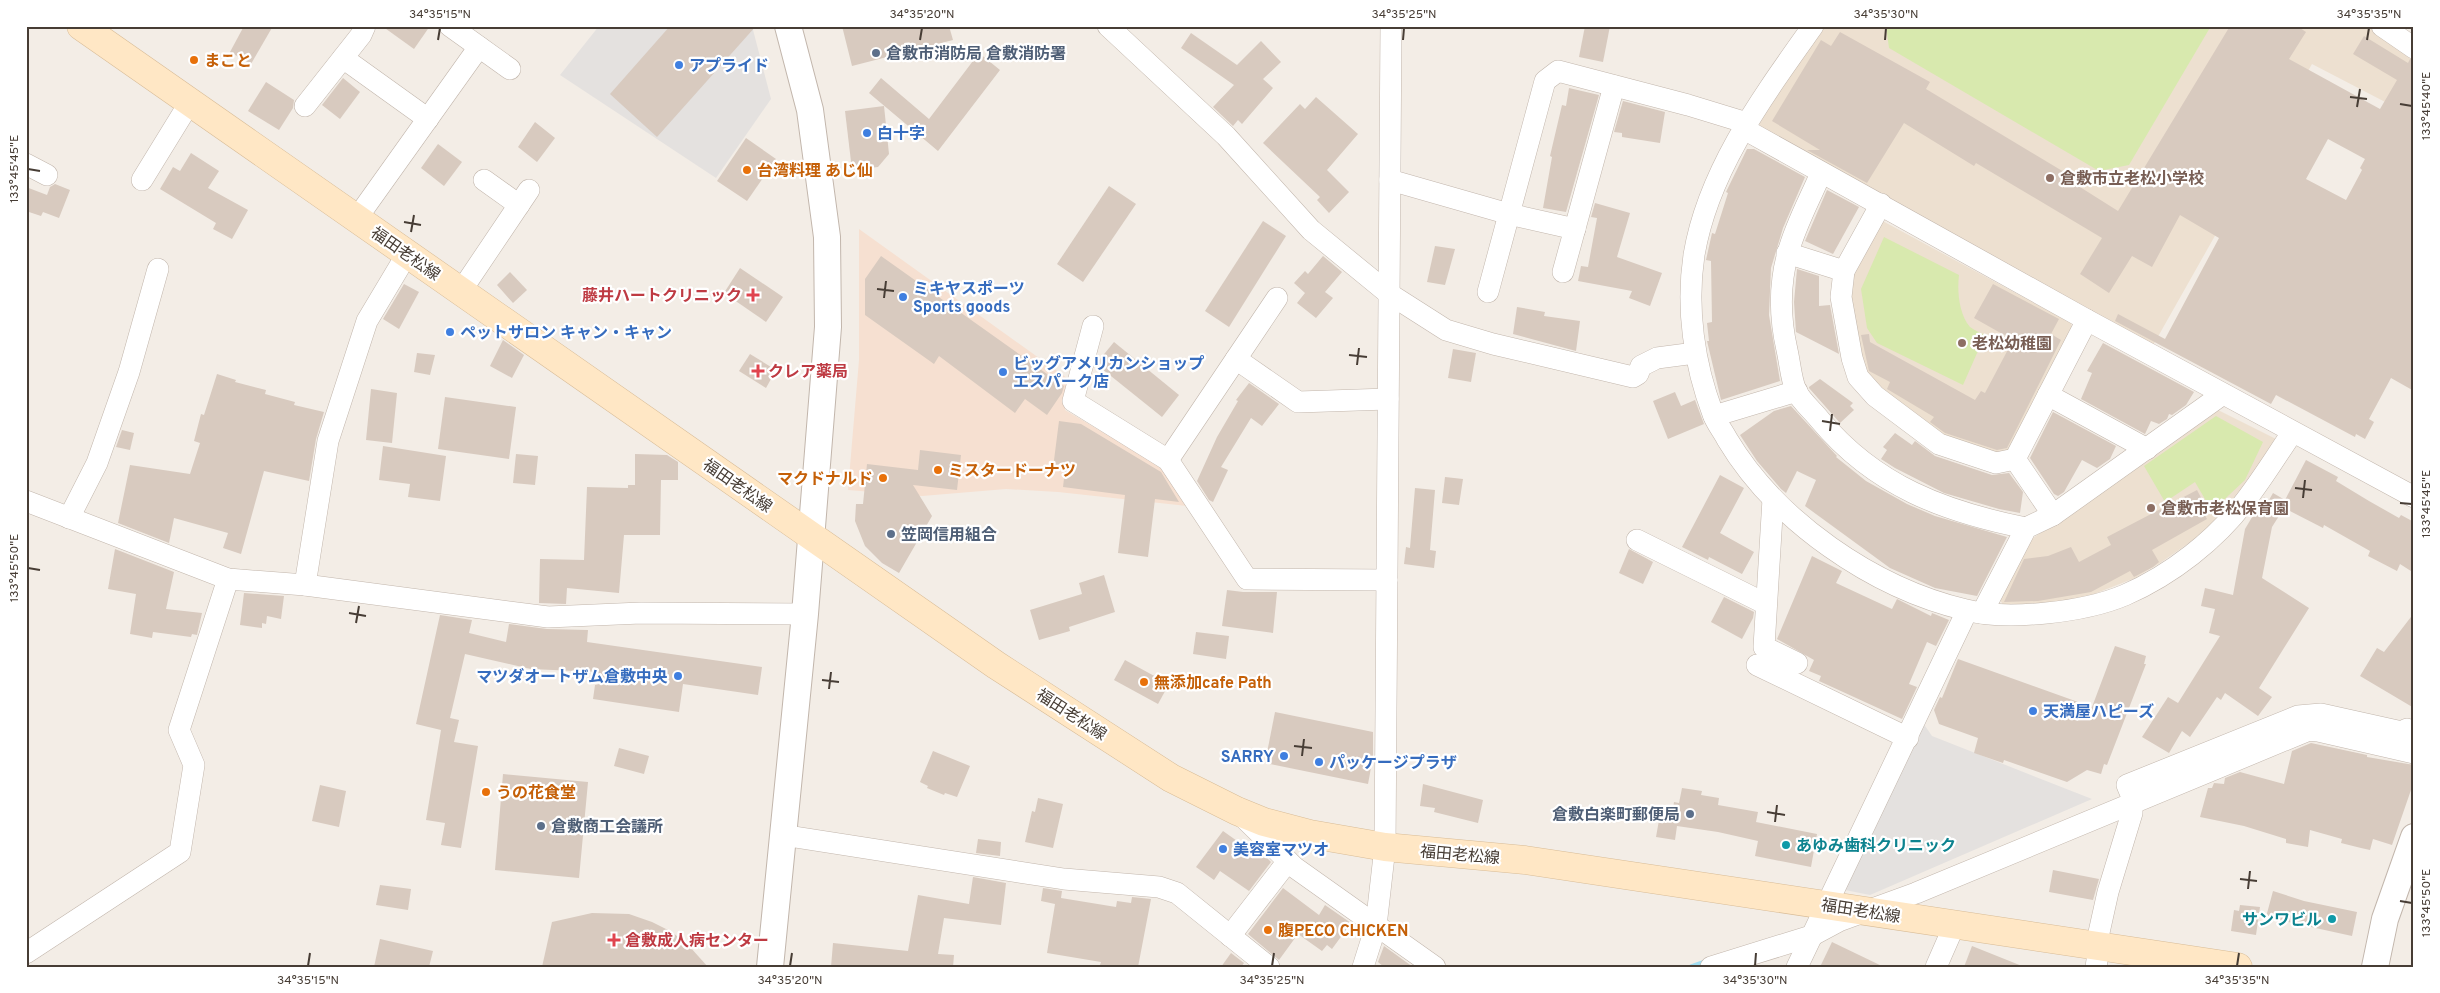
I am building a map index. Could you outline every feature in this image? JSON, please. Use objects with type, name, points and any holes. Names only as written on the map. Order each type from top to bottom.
[{"type":"main road","name":"福田老松線","points":[[81,26],[996,665],[1171,778],[1237,812],[1264,822],[1310,834],[1385,847],[1525,860],[1866,911],[2097,953],[2238,967]]},
{"type":"street","points":[[305,106],[365,26]]},
{"type":"street","points":[[450,26],[510,69]]},
{"type":"street","points":[[770,967],[805,614],[828,327],[827,237],[810,110],[788,26]]},
{"type":"street","points":[[1108,26],[1226,136],[1311,230],[1388,293],[1446,330],[1493,344],[1633,377],[1638,374],[1641,366],[1657,358],[1695,353]]},
{"type":"street","points":[[1363,967],[1376,926],[1385,847],[1391,26]]},
{"type":"street","points":[[2382,26],[2414,48]]},
{"type":"street","points":[[1806,31],[1746,126],[1713,190],[1700,229],[1694,256],[1690,296],[1695,353],[1714,416],[1734,451],[1773,499],[1820,540],[1858,565],[1891,582],[1975,612],[2029,614],[2099,604],[2124,596],[2159,578],[2216,532],[2245,502],[2292,433]]},
{"type":"street","points":[[356,218],[480,47]]},
{"type":"street","points":[[342,58],[428,119]]},
{"type":"street","points":[[1488,292],[1545,81],[1558,71],[1746,126],[1821,173],[1881,204],[2292,433],[2414,497]]},
{"type":"street","points":[[1563,272],[1614,86]]},
{"type":"street","points":[[142,180],[190,102]]},
{"type":"street","points":[[26,164],[47,175]]},
{"type":"street","points":[[1821,173],[1788,253],[1780,303],[1783,332],[1797,391],[1831,433],[1861,461],[1902,489],[1938,506],[1980,519],[2026,528]]},
{"type":"street","points":[[461,291],[524,197],[484,180]]},
{"type":"street","points":[[1390,180],[1509,214],[1575,229]]},
{"type":"street","points":[[1881,204],[1844,271],[1841,297],[1852,358],[1858,377],[1875,396],[1939,444],[1996,463],[2015,459]]},
{"type":"street","points":[[1788,253],[1844,271]]},
{"type":"street","points":[[305,585],[328,441],[367,321],[407,254]]},
{"type":"street","points":[[69,518],[97,463],[129,372],[158,269]]},
{"type":"street","points":[[1168,460],[1277,298]]},
{"type":"street","points":[[2015,459],[2087,320]]},
{"type":"street","points":[[1093,326],[1073,401],[1168,460],[1247,579],[1387,580]]},
{"type":"street","points":[[1236,359],[1298,402],[1388,399]]},
{"type":"street","points":[[1714,416],[1797,391]]},
{"type":"street","points":[[1797,967],[1825,905],[1908,738],[1975,612],[2026,528],[2053,515],[2223,394]]},
{"type":"street","points":[[2048,395],[2147,449]]},
{"type":"street","points":[[2015,459],[2053,515]]},
{"type":"street","points":[[1773,499],[1764,647],[1796,663]]},
{"type":"street","points":[[26,501],[228,579],[305,585],[548,617],[641,613],[805,614]]},
{"type":"street","points":[[1637,540],[1766,604]]},
{"type":"street","points":[[26,953],[180,852],[194,765],[179,730],[228,579]]},
{"type":"street","points":[[1757,665],[1908,738]]},
{"type":"street","points":[[2097,953],[2108,892],[2132,813],[2131,796],[2127,785],[2298,716],[2321,714],[2402,732],[2407,729],[2412,736]]},
{"type":"street","points":[[1711,967],[1811,936],[1866,911],[1916,893],[2131,796],[2309,730],[2414,753]]},
{"type":"street","points":[[1237,812],[1288,861],[1435,967]]},
{"type":"street","points":[[782,835],[1064,879],[1159,887],[1177,893],[1269,967]]},
{"type":"street","points":[[2376,967],[2383,926],[2414,837]]},
{"type":"street","points":[[1230,936],[1288,861]]},
{"type":"street","points":[[1936,967],[1954,926]]},
{"type":"shaded area","points":[[599,26],[752,26],[771,99],[716,178],[560,75]]},
{"type":"shaded area","name":"倉敷市立老松小学校","points":[[1822,26],[2366,26],[2414,59],[2414,117],[2312,64],[2151,349],[1760,127],[1758,118]]},
{"type":"shaded area","name":"老松幼稚園","points":[[1879,219],[2071,323],[2073,333],[2009,453],[1996,455],[1953,442],[1883,392],[1865,372],[1858,353],[1849,280]]},
{"type":"shaded area","points":[[859,229],[1074,383],[1065,410],[1162,467],[1187,506],[1058,492],[1006,489],[922,496],[848,490],[859,360]]},
{"type":"shaded area","name":"倉敷市老松保育園","points":[[2216,409],[2276,439],[2256,472],[2218,518],[2199,536],[2135,578],[2089,596],[2059,602],[2003,605],[1999,598],[2026,543]]},
{"type":"shaded area","points":[[1921,720],[1932,736],[2092,799],[1870,895],[1845,890]]},
{"type":"green space","points":[[1886,26],[2211,26],[2129,165],[2099,171],[1889,48]]},
{"type":"green space","points":[[1884,237],[1959,275],[1958,288],[1963,316],[1970,327],[1985,335],[1963,385],[1877,343],[1867,328],[1861,289]]},
{"type":"green space","points":[[2216,416],[2263,442],[2245,480],[2212,511],[2195,482],[2165,502],[2144,466]]},
{"type":"building","points":[[244,26],[273,26],[251,64],[230,52]]},
{"type":"building","points":[[382,26],[430,26],[414,49]]},
{"type":"building","name":"アプライド","points":[[670,26],[756,26],[657,137],[610,94]]},
{"type":"building","name":"倉敷市消防局 倉敷消防署","points":[[842,26],[949,26],[953,40],[852,66]]},
{"type":"building","points":[[1585,26],[1610,26],[1603,62],[1579,57]]},
{"type":"building","points":[[2230,26],[2297,26],[2306,32],[2289,59],[2380,109],[2397,80],[2353,54],[2364,36],[2408,63],[2410,59],[2414,60],[2414,391],[2391,378],[2369,419],[2374,422],[2365,439],[2356,434],[2355,437],[2276,395],[2271,404],[2115,321],[2118,314],[2165,339],[2219,238],[2180,215],[2152,267],[2132,256],[2109,293],[2080,274],[2102,238],[1976,163],[1974,166],[1904,123],[1867,183],[1807,150],[1820,150],[1772,121],[1821,40],[1831,46],[1840,32],[1930,82],[1926,89],[2074,178],[2072,182],[2118,211]],"holes":[[[2328,139],[2365,159],[2360,168],[2362,170],[2346,200],[2306,179]]]},
{"type":"building","points":[[1191,33],[1237,65],[1261,41],[1281,62],[1263,79],[1273,88],[1242,124],[1238,120],[1233,126],[1213,107],[1234,85],[1181,48]]},
{"type":"building","points":[[979,53],[1000,70],[938,151],[869,93],[881,78],[929,119]]},
{"type":"building","points":[[343,78],[360,92],[340,119],[322,105]]},
{"type":"building","points":[[266,82],[294,100],[293,108],[279,130],[248,111]]},
{"type":"building","points":[[1569,88],[1599,95],[1566,212],[1543,208],[1552,157],[1550,156],[1562,105],[1566,106]]},
{"type":"building","points":[[1316,97],[1358,134],[1327,170],[1349,192],[1329,213],[1317,200],[1320,197],[1263,143],[1300,104],[1305,109]]},
{"type":"building","points":[[1623,101],[1665,112],[1660,143],[1622,137],[1622,133],[1614,132]]},
{"type":"building","name":"白十字","points":[[884,106],[889,154],[878,167],[852,170],[845,111]]},
{"type":"building","points":[[535,122],[555,138],[537,162],[518,147]]},
{"type":"building","name":"台湾料理 あじ仙","points":[[746,138],[776,159],[747,201],[717,181]]},
{"type":"building","points":[[438,144],[462,162],[444,186],[421,168]]},
{"type":"building","points":[[1747,149],[1754,149],[1805,177],[1783,228],[1771,268],[1769,315],[1780,381],[1721,400],[1707,341],[1709,341],[1707,323],[1712,322],[1711,261],[1706,260],[1712,233],[1715,234],[1728,193],[1726,192]]},
{"type":"building","points":[[191,153],[219,171],[208,188],[248,210],[232,239],[213,229],[216,223],[160,189],[173,167],[180,171]]},
{"type":"building","points":[[55,184],[70,190],[59,218],[43,212],[41,216],[26,211],[26,187],[47,195],[50,187]]},
{"type":"building","points":[[1109,186],[1136,204],[1083,282],[1057,264]]},
{"type":"building","points":[[1827,190],[1859,207],[1833,254],[1805,241]]},
{"type":"building","points":[[1595,203],[1630,213],[1617,257],[1662,273],[1650,306],[1629,298],[1632,291],[1578,281],[1581,266],[1588,267],[1597,218],[1591,217]]},
{"type":"building","points":[[1263,221],[1286,236],[1229,327],[1205,311]]},
{"type":"building","points":[[1435,246],[1455,249],[1445,285],[1427,282]]},
{"type":"building","points":[[881,256],[1064,386],[1062,393],[1047,415],[1025,399],[1015,413],[939,356],[934,364],[865,315],[865,279]]},
{"type":"building","points":[[1323,256],[1342,272],[1325,292],[1333,298],[1316,318],[1297,303],[1305,293],[1294,283],[1305,271],[1308,274]]},
{"type":"building","name":"藤井ハートクリニック","points":[[740,268],[783,297],[766,322],[724,293]]},
{"type":"building","points":[[1797,269],[1819,276],[1819,306],[1830,305],[1839,354],[1796,332],[1794,302]]},
{"type":"building","points":[[510,272],[527,290],[513,303],[497,285]]},
{"type":"building","points":[[404,284],[419,292],[399,329],[383,319]]},
{"type":"building","points":[[1993,284],[2059,319],[2051,334],[2061,340],[2007,448],[1997,450],[1945,433],[1930,422],[1934,417],[1887,389],[1890,382],[1869,371],[1861,335],[1869,334],[1870,342],[1975,400],[1981,391],[1985,393],[2013,340],[1974,318]]},
{"type":"building","points":[[1517,307],[1545,312],[1544,316],[1580,321],[1576,351],[1513,334]]},
{"type":"building","points":[[503,340],[524,355],[512,378],[490,366]]},
{"type":"building","points":[[1114,342],[1179,395],[1162,417],[1096,364]]},
{"type":"building","points":[[2103,343],[2194,392],[2186,405],[2172,415],[2169,414],[2167,419],[2159,424],[2151,421],[2145,434],[2081,399],[2092,373],[2087,371]]},
{"type":"building","points":[[1453,349],[1476,353],[1471,382],[1448,378]]},
{"type":"building","points":[[417,353],[435,355],[430,375],[414,372]]},
{"type":"building","name":"クレア薬局","points":[[750,354],[776,370],[766,388],[739,371]]},
{"type":"building","points":[[217,374],[236,380],[235,382],[266,390],[265,394],[295,402],[294,405],[324,412],[316,439],[309,481],[264,471],[241,554],[223,548],[228,533],[174,518],[169,543],[118,523],[130,465],[190,474],[200,443],[194,441],[201,414],[204,415]]},
{"type":"building","points":[[1820,379],[1853,403],[1850,406],[1854,410],[1840,423],[1809,388]]},
{"type":"building","points":[[1249,383],[1279,404],[1262,426],[1251,418],[1221,467],[1228,470],[1213,502],[1209,500],[1197,481],[1217,437],[1238,401],[1236,400]]},
{"type":"building","points":[[371,389],[397,393],[392,443],[366,440]]},
{"type":"building","points":[[1675,392],[1681,406],[1695,400],[1704,424],[1668,439],[1653,401]]},
{"type":"building","points":[[445,397],[516,407],[509,459],[438,449]]},
{"type":"building","points":[[1791,406],[1836,457],[1866,481],[1907,504],[1935,516],[2007,537],[1977,596],[1935,588],[1890,568],[1805,506],[1816,480],[1797,471],[1786,493],[1781,489],[1757,461],[1740,435],[1774,411]]},
{"type":"building","points":[[2053,412],[2116,446],[2110,459],[2097,468],[2082,460],[2064,492],[2058,496],[2054,494],[2030,458]]},
{"type":"building","points":[[1059,421],[1081,424],[1161,472],[1179,502],[1155,499],[1148,557],[1118,553],[1125,495],[1063,487],[1065,470],[1053,468]]},
{"type":"building","points":[[122,430],[134,433],[130,450],[116,447]]},
{"type":"building","points":[[1895,433],[1912,445],[1915,441],[1935,456],[1992,475],[2009,473],[2023,492],[2020,513],[1944,493],[1895,468],[1881,459],[1887,450],[1883,447]]},
{"type":"building","points":[[383,446],[446,456],[440,501],[408,497],[410,484],[379,480]]},
{"type":"building","points":[[920,450],[961,455],[957,490],[913,485],[932,516],[899,573],[882,563],[865,546],[855,521],[856,504],[863,504],[867,464],[918,470]]},
{"type":"building","points":[[516,454],[538,456],[535,485],[513,483]]},
{"type":"building","points":[[635,454],[667,455],[678,462],[678,480],[661,480],[660,535],[624,535],[619,593],[567,588],[566,604],[539,603],[540,559],[584,560],[587,487],[628,488],[628,485],[635,485]]},
{"type":"building","points":[[2306,460],[2338,477],[2336,481],[2369,501],[2399,518],[2401,515],[2414,522],[2414,573],[2400,564],[2397,571],[2368,556],[2370,551],[2324,525],[2323,528],[2284,508],[2272,527],[2262,578],[2309,608],[2259,688],[2272,697],[2258,716],[2225,693],[2221,700],[2217,697],[2190,737],[2182,731],[2169,753],[2142,737],[2168,697],[2178,703],[2220,636],[2209,633],[2215,609],[2201,606],[2205,588],[2233,595],[2245,529],[2264,497],[2269,500],[2273,493],[2285,500]]},
{"type":"building","points":[[1720,475],[1744,488],[1720,533],[1754,552],[1742,574],[1709,557],[1708,560],[1682,547]]},
{"type":"building","points":[[1445,477],[1463,479],[1459,505],[1442,503]]},
{"type":"building","points":[[1415,488],[1435,490],[1430,550],[1436,551],[1434,568],[1404,564],[1406,547],[1410,548]]},
{"type":"building","points":[[2197,490],[2206,507],[2202,510],[2207,519],[2152,550],[2159,562],[2153,567],[2134,577],[2130,571],[2091,592],[2038,601],[2004,602],[2024,559],[2048,556],[2071,547],[2079,562],[2111,545],[2107,537]]},
{"type":"building","points":[[115,549],[174,572],[166,609],[202,613],[197,635],[192,634],[191,637],[153,632],[152,638],[130,634],[136,594],[108,589]]},
{"type":"building","points":[[1629,549],[1653,562],[1643,584],[1619,573]]},
{"type":"building","points":[[1812,556],[1842,571],[1836,583],[1892,609],[1897,599],[1931,616],[1932,613],[1949,620],[1936,646],[1927,642],[1909,684],[1917,687],[1902,719],[1819,681],[1821,676],[1809,671],[1814,660],[1777,639]]},
{"type":"building","points":[[1104,575],[1115,612],[1069,627],[1070,631],[1039,640],[1030,610],[1082,594],[1079,583]]},
{"type":"building","points":[[1227,590],[1277,592],[1273,633],[1222,626]]},
{"type":"building","points":[[244,593],[284,596],[281,619],[267,616],[266,624],[262,623],[262,628],[240,625]]},
{"type":"building","points":[[1724,597],[1754,612],[1753,618],[1742,639],[1711,622]]},
{"type":"building","points":[[2414,613],[2414,708],[2360,676],[2377,648],[2384,652]]},
{"type":"building","points":[[440,615],[472,620],[469,633],[506,642],[509,624],[547,629],[588,630],[587,642],[762,667],[758,695],[683,684],[679,712],[593,699],[595,685],[604,683],[595,682],[597,672],[531,669],[465,654],[450,718],[459,720],[454,742],[478,746],[461,848],[441,845],[445,823],[426,820],[441,730],[416,724]]},
{"type":"building","points":[[1196,632],[1229,636],[1226,659],[1193,654]]},
{"type":"building","name":"天満屋ハピーズ","points":[[2115,646],[2146,656],[2144,664],[2146,664],[2107,765],[2104,764],[2101,774],[2087,770],[2067,782],[2004,760],[2003,763],[1974,753],[1978,738],[1939,724],[1934,710],[1940,697],[1942,698],[1958,659],[2092,707]]},
{"type":"building","points":[[1125,660],[1169,684],[1158,704],[1114,680]]},
{"type":"building","points":[[1275,712],[1373,732],[1373,757],[1368,784],[1265,763]]},
{"type":"building","points":[[2311,743],[2367,755],[2367,757],[2414,765],[2412,787],[2392,845],[2373,839],[2370,850],[2341,843],[2342,839],[2310,830],[2308,847],[2286,843],[2286,839],[2244,826],[2200,817],[2208,788],[2212,788],[2214,783],[2224,784],[2225,778],[2240,772],[2284,784],[2292,751]]},
{"type":"building","points":[[619,748],[649,756],[644,774],[614,766]]},
{"type":"building","points":[[933,751],[970,766],[957,797],[945,793],[944,795],[927,788],[928,786],[920,782]]},
{"type":"building","name":"倉敷商工会議所","points":[[503,774],[588,782],[579,878],[495,870]]},
{"type":"building","points":[[1423,784],[1483,800],[1478,823],[1434,812],[1435,808],[1420,806]]},
{"type":"building","points":[[320,785],[346,791],[339,827],[312,821]]},
{"type":"building","points":[[1682,788],[1702,791],[1701,795],[1719,798],[1718,805],[1758,812],[1756,822],[1817,834],[1811,867],[1755,856],[1758,841],[1718,832],[1677,826],[1675,840],[1656,837],[1659,820],[1671,822],[1674,802],[1679,803]]},
{"type":"building","points":[[1038,798],[1063,804],[1053,848],[1025,842],[1032,811],[1035,812]]},
{"type":"building","points":[[1223,831],[1247,848],[1251,842],[1271,862],[1249,891],[1220,871],[1214,880],[1196,867]]},
{"type":"building","points":[[978,839],[1001,842],[1000,856],[976,853]]},
{"type":"building","points":[[2053,870],[2099,879],[2093,900],[2049,892]]},
{"type":"building","points":[[973,877],[1006,883],[1001,925],[944,918],[938,954],[954,955],[953,967],[831,967],[833,943],[908,951],[918,895],[969,904]]},
{"type":"building","points":[[380,885],[411,889],[408,910],[376,905]]},
{"type":"building","points":[[1043,888],[1062,891],[1061,898],[1116,907],[1117,901],[1131,903],[1132,897],[1151,899],[1138,967],[1111,967],[1100,965],[1101,962],[1047,953],[1055,904],[1041,901]]},
{"type":"building","points":[[1283,888],[1319,915],[1325,905],[1351,923],[1332,949],[1327,945],[1322,951],[1298,934],[1279,960],[1248,934]]},
{"type":"building","points":[[2273,891],[2304,901],[2357,912],[2352,936],[2266,917]]},
{"type":"building","points":[[2240,905],[2260,907],[2256,935],[2231,931],[2234,910],[2239,911]]},
{"type":"building","name":"倉敷成人病センター","points":[[592,913],[629,914],[652,922],[672,932],[690,947],[708,967],[542,967],[552,922]]},
{"type":"building","points":[[380,939],[433,951],[429,967],[374,967]]},
{"type":"building","points":[[1832,942],[1884,967],[1820,967]]},
{"type":"building","points":[[1384,946],[1413,967],[1384,967],[1378,962]]},
{"type":"building","points":[[1972,946],[2022,966],[1964,967]]},
{"type":"building","points":[[1231,953],[1244,963],[1241,967],[1221,967]]},
{"type":"waterway","points":[[1692,967],[1709,961]]},
{"type":"place","name":"倉敷市消防局 倉敷消防署","points":[[876,53]]},
{"type":"place","name":"まこと","points":[[194,60]]},
{"type":"place","name":"アプライド","points":[[679,65]]},
{"type":"place","name":"白十字","points":[[867,133]]},
{"type":"place","name":"台湾料理 あじ仙","points":[[747,170]]},
{"type":"place","name":"倉敷市立老松小学校","points":[[2050,178]]},
{"type":"place","name":"藤井ハートクリニック","points":[[753,295]]},
{"type":"place","name":"ミキヤスポーツ Sports goods","points":[[903,297]]},
{"type":"place","name":"ペットサロン キャン・キャン","points":[[450,332]]},
{"type":"place","name":"老松幼稚園","points":[[1962,343]]},
{"type":"place","name":"クレア薬局","points":[[758,371]]},
{"type":"place","name":"ビッグアメリカンショップ エスパーク店","points":[[1003,372]]},
{"type":"place","name":"ミスタードーナツ","points":[[938,470]]},
{"type":"place","name":"マクドナルド","points":[[883,478]]},
{"type":"place","name":"倉敷市老松保育園","points":[[2151,508]]},
{"type":"place","name":"笠岡信用組合","points":[[891,534]]},
{"type":"place","name":"マツダオートザム倉敷中央","points":[[678,676]]},
{"type":"place","name":"無添加cafe Path","points":[[1144,682]]},
{"type":"place","name":"天満屋ハピーズ","points":[[2033,711]]},
{"type":"place","name":"SARRY","points":[[1284,756]]},
{"type":"place","name":"パッケージプラザ","points":[[1319,762]]},
{"type":"place","name":"うの花食堂","points":[[486,792]]},
{"type":"place","name":"倉敷白楽町郵便局","points":[[1690,814]]},
{"type":"place","name":"倉敷商工会議所","points":[[541,826]]},
{"type":"place","name":"あゆみ歯科クリニック","points":[[1786,845]]},
{"type":"place","name":"美容室マツオ","points":[[1223,849]]},
{"type":"place","name":"サンワビル","points":[[2332,919]]},
{"type":"place","name":"腹PECO CHICKEN","points":[[1268,930]]},
{"type":"place","name":"倉敷成人病センター","points":[[614,940]]}]
